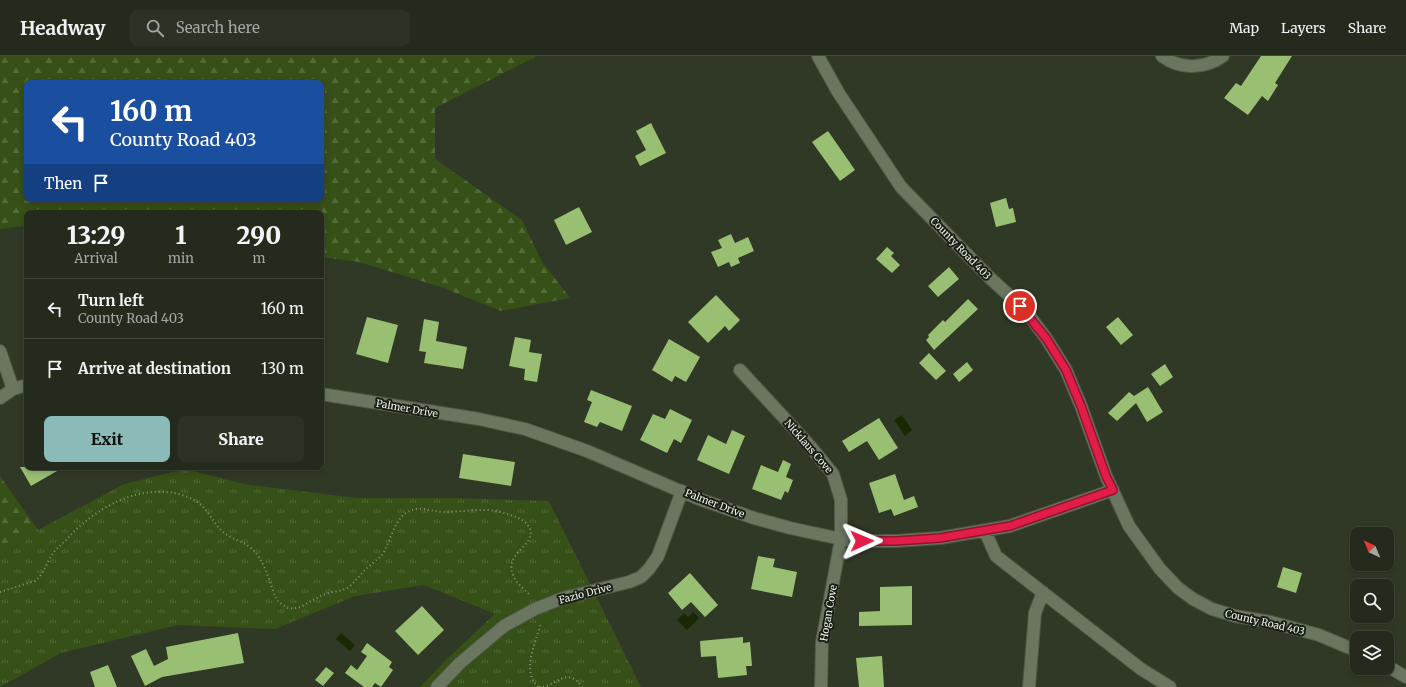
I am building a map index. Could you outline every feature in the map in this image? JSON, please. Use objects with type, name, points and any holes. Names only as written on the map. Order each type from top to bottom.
[{"type":"street","name":"County Road 403","points":[[818,56],[838,92],[901,187],[990,278],[1025,310],[1046,338],[1066,370],[1081,406],[1106,476],[1129,526],[1147,553],[1178,588],[1193,599],[1212,609],[1235,616],[1271,622],[1319,636],[1350,648]]},
{"type":"street","points":[[1162,56],[1183,66],[1200,67],[1217,60],[1222,56]]},
{"type":"street","points":[[0,351],[13,389]]},
{"type":"street","name":"Nicklaus Cove","points":[[740,370],[810,446],[833,474],[841,500],[841,539]]},
{"type":"street","points":[[0,398],[13,389],[24,386]]},
{"type":"street","name":"Palmer Drive","points":[[324,394],[478,419],[525,429],[587,451],[700,498],[770,523],[841,539],[862,541],[896,541],[940,538],[985,531],[1010,526],[1113,490]]},
{"type":"street","name":"Fazio Drive","points":[[437,687],[460,663],[504,626],[535,609],[563,598],[629,582],[640,577],[649,569],[658,556],[682,491]]},
{"type":"street","points":[[985,531],[996,556],[1141,669],[1170,687]]},
{"type":"street","name":"Hogan Cove","points":[[821,687],[822,642],[841,539]]},
{"type":"street","points":[[1029,687],[1035,613],[1043,592]]},
{"type":"street","points":[[1394,670],[1406,677]]},
{"type":"path","points":[[0,592],[40,578],[53,553],[76,529],[96,512],[136,494],[169,492],[197,501],[220,529],[236,541],[249,546],[256,552],[261,560],[276,599],[281,604],[289,608],[304,606],[323,594],[344,590],[350,587],[382,554],[400,518],[405,513],[414,509],[425,508],[442,512],[476,510],[497,511],[518,518],[526,523],[529,528],[530,539],[516,554],[512,561],[511,570],[515,578],[530,595]]},
{"type":"path","points":[[541,623],[531,659],[531,678],[539,687],[544,687],[562,678],[568,677],[574,679],[582,687]]},
{"type":"green space","points":[[0,56],[537,56],[435,108],[435,159],[522,220],[541,260],[570,298],[501,311],[441,287],[359,262],[324,257],[324,210],[24,210],[24,228],[23,226],[0,229]]},
{"type":"green space","points":[[181,470],[189,470],[249,485],[357,498],[455,498],[549,501],[641,687],[420,687],[448,658],[495,614],[424,585],[355,596],[275,629],[178,625],[61,653],[0,687],[0,557],[38,530],[124,484]]},
{"type":"green space","points":[[0,476],[38,530],[0,557]]},
{"type":"shaded area","points":[[902,415],[912,430],[905,436],[894,420]]},
{"type":"shaded area","points":[[693,612],[699,618],[687,630],[677,620],[684,613],[688,617]]},
{"type":"shaded area","points":[[341,633],[355,645],[350,651],[336,639]]},
{"type":"building","points":[[1261,56],[1292,56],[1275,83],[1278,85],[1268,101],[1262,96],[1248,115],[1224,98],[1236,83],[1241,86]]},
{"type":"building","points":[[651,123],[666,153],[640,166],[635,156],[646,150],[636,131]]},
{"type":"building","points":[[828,131],[855,170],[840,181],[812,142]]},
{"type":"building","points":[[1006,198],[1009,209],[1013,208],[1016,222],[996,227],[990,203]]},
{"type":"building","points":[[579,207],[592,232],[566,245],[554,220]]},
{"type":"building","points":[[731,234],[735,243],[748,237],[754,251],[738,258],[740,263],[731,267],[729,262],[718,267],[711,252],[722,248],[718,240]]},
{"type":"building","points":[[887,247],[894,253],[891,256],[900,265],[892,273],[876,259]]},
{"type":"building","points":[[949,267],[959,279],[938,297],[928,286]]},
{"type":"building","points":[[716,295],[740,320],[729,331],[725,326],[708,343],[688,322]]},
{"type":"building","points":[[968,299],[978,309],[934,350],[926,340],[929,337],[928,335],[943,320],[945,322]]},
{"type":"building","points":[[367,317],[398,325],[388,363],[356,354]]},
{"type":"building","points":[[1118,317],[1133,335],[1121,345],[1106,327]]},
{"type":"building","points":[[424,319],[439,322],[436,341],[467,347],[463,369],[424,363],[426,352],[419,351]]},
{"type":"building","points":[[515,337],[531,340],[529,352],[542,354],[537,382],[524,380],[525,369],[509,366]]},
{"type":"building","points":[[669,339],[700,357],[686,382],[675,376],[672,382],[652,370]]},
{"type":"building","points":[[929,353],[946,371],[936,380],[919,363]]},
{"type":"building","points":[[967,362],[973,370],[959,382],[953,374]]},
{"type":"building","points":[[1165,364],[1173,377],[1160,386],[1151,374]]},
{"type":"building","points":[[1148,387],[1163,412],[1147,422],[1136,403],[1117,421],[1108,413],[1129,392],[1134,396]]},
{"type":"building","points":[[591,390],[632,406],[622,431],[600,422],[597,427],[584,422],[592,402],[587,400]]},
{"type":"building","points":[[670,409],[692,420],[681,443],[674,439],[667,453],[640,440],[653,414],[665,419]]},
{"type":"building","points":[[879,418],[898,448],[879,460],[867,441],[849,452],[842,441]]},
{"type":"building","points":[[732,430],[745,436],[729,474],[697,460],[708,435],[726,444]]},
{"type":"building","points":[[463,454],[515,462],[511,486],[459,478]]},
{"type":"building","points":[[783,460],[791,464],[786,477],[793,480],[788,493],[785,491],[781,500],[752,489],[761,465],[778,472]]},
{"type":"building","points":[[20,467],[24,467],[24,470],[59,470],[31,486]]},
{"type":"building","points":[[895,474],[904,500],[914,496],[918,507],[894,516],[891,509],[879,513],[869,483]]},
{"type":"building","points":[[758,556],[775,559],[773,567],[797,572],[792,597],[751,589]]},
{"type":"building","points":[[1283,567],[1302,573],[1296,593],[1277,587]]},
{"type":"building","points":[[690,573],[718,605],[705,617],[691,602],[682,610],[668,593]]},
{"type":"building","points":[[912,586],[912,625],[859,626],[859,612],[880,611],[880,587]]},
{"type":"building","points":[[422,606],[444,630],[418,655],[395,631]]},
{"type":"building","points":[[238,633],[244,663],[162,677],[145,686],[131,656],[146,649],[154,666],[168,659],[166,647]]},
{"type":"building","points":[[743,637],[743,643],[750,642],[752,666],[746,666],[747,675],[718,678],[716,656],[701,657],[700,641]]},
{"type":"building","points":[[367,643],[392,662],[389,667],[393,670],[381,687],[375,683],[372,687],[364,687],[345,673],[351,665],[357,670],[367,656],[361,652]]},
{"type":"building","points":[[882,656],[884,687],[859,687],[856,658]]},
{"type":"building","points":[[108,665],[117,687],[95,687],[90,672]]},
{"type":"building","points":[[326,667],[334,673],[323,686],[315,680]]},
{"type":"route","points":[[862,541],[896,541],[940,538],[1010,526],[1113,490],[1106,476],[1081,406],[1066,370],[1046,338],[1025,310],[1020,306]]}]
